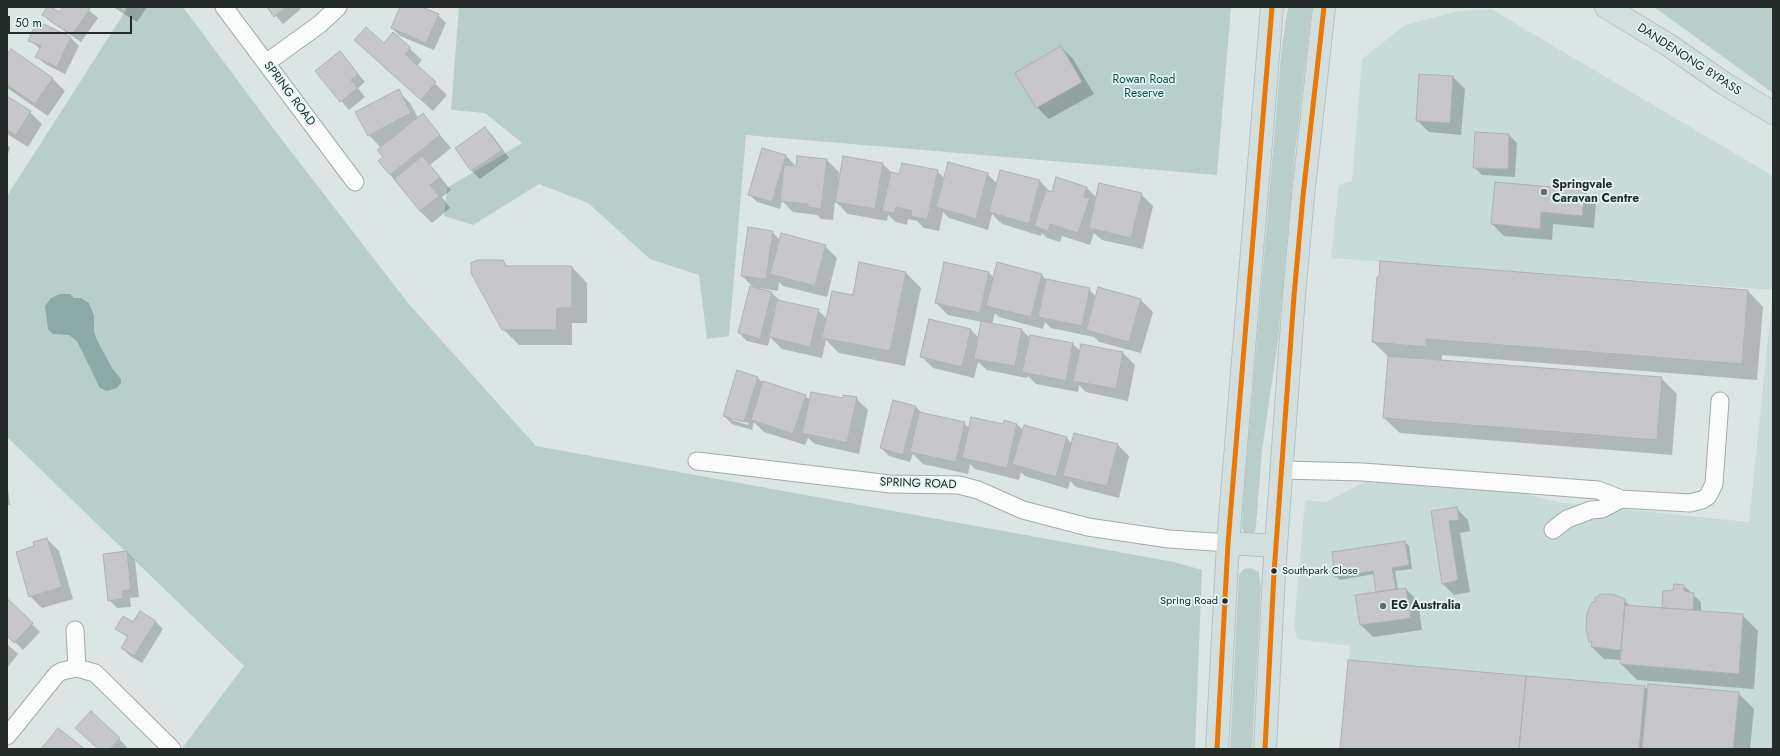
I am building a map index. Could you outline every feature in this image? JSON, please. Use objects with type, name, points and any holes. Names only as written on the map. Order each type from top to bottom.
[{"type":"highway","points":[[1217,749],[1228,543],[1272,7]]},
{"type":"highway","points":[[1264,749],[1276,546],[1302,212],[1324,7]]},
{"type":"highway","name":"DANDENONG BYPASS","points":[[1606,7],[1667,44],[1725,84],[1773,113]]},
{"type":"highway","points":[[1228,543],[1276,546]]},
{"type":"street","name":"SPRING ROAD","points":[[224,7],[355,182]]},
{"type":"street","points":[[266,63],[320,24],[338,7]]},
{"type":"street","points":[[1282,470],[1363,472],[1598,490],[1621,499],[1690,504],[1702,500],[1708,496],[1714,484],[1720,401]]},
{"type":"street","name":"SPRING ROAD","points":[[697,461],[890,484],[959,485],[978,490],[1023,510],[1088,527],[1170,539],[1228,543]]},
{"type":"street","points":[[1553,530],[1567,519],[1591,510],[1602,509],[1621,499]]},
{"type":"street","points":[[75,630],[77,668]]},
{"type":"street","points":[[7,736],[57,674],[62,671],[77,668],[95,673],[172,749]]},
{"type":"shaded area","points":[[1491,9],[1773,176],[1773,290],[1331,258],[1339,185],[1352,181],[1362,59],[1405,25],[1459,11]]},
{"type":"shaded area","points":[[1773,291],[1773,749],[1340,749],[1350,646],[1297,639],[1294,627],[1305,500],[1326,502],[1362,483],[1374,480],[1499,488],[1564,503],[1749,522]]},
{"type":"shaded area","points":[[60,294],[70,294],[74,298],[81,298],[89,303],[94,316],[94,332],[97,340],[112,368],[121,379],[121,383],[117,388],[107,391],[100,388],[77,341],[69,335],[53,334],[48,329],[45,306],[51,298]]},
{"type":"green space","points":[[128,7],[183,7],[276,132],[408,303],[536,446],[1174,562],[1202,570],[1195,749],[184,749],[183,747],[244,666],[7,437],[7,196]]},
{"type":"green space","name":"Rowan Road Reserve","points":[[459,7],[1231,7],[1217,175],[746,135],[729,336],[707,339],[699,275],[650,259],[588,203],[539,184],[473,225],[444,216],[447,188],[522,143],[485,113],[451,110]]},
{"type":"green space","points":[[1288,7],[1312,7],[1295,153],[1278,341],[1262,450],[1256,526],[1255,531],[1251,534],[1246,534],[1242,529],[1243,504],[1282,45]]},
{"type":"green space","points":[[1654,7],[1773,7],[1773,93],[1729,61]]},
{"type":"green space","points":[[1251,568],[1259,572],[1261,588],[1252,749],[1230,749],[1239,575],[1244,569]]},
{"type":"building","points":[[47,7],[51,7],[59,12],[63,7],[87,7],[90,9],[72,35],[42,15]]},
{"type":"building","points":[[118,7],[127,7],[124,11]]},
{"type":"building","points":[[267,7],[286,7],[274,17]]},
{"type":"building","points":[[400,7],[422,7],[439,14],[426,43],[391,28]]},
{"type":"building","points":[[37,21],[71,37],[57,67],[35,57],[41,46],[28,41]]},
{"type":"building","points":[[366,27],[384,43],[393,32],[411,48],[405,54],[436,82],[421,100],[354,40]]},
{"type":"building","points":[[1061,46],[1082,82],[1036,108],[1015,73]]},
{"type":"building","points":[[11,49],[53,78],[35,104],[7,85],[7,55]]},
{"type":"building","points":[[340,51],[358,74],[351,80],[358,88],[340,102],[315,71]]},
{"type":"building","points":[[1419,74],[1453,76],[1450,123],[1416,121]]},
{"type":"building","points":[[399,89],[411,113],[368,136],[355,112]]},
{"type":"building","points":[[7,96],[31,111],[16,135],[7,130]]},
{"type":"building","points":[[423,113],[440,135],[390,175],[378,161],[383,157],[377,150]]},
{"type":"building","points":[[485,127],[502,150],[471,171],[455,148]]},
{"type":"building","points":[[1475,132],[1509,134],[1508,169],[1473,168]]},
{"type":"building","points":[[762,148],[786,155],[772,202],[748,195]]},
{"type":"building","points":[[422,156],[440,177],[430,185],[439,196],[420,211],[394,179]]},
{"type":"building","points":[[797,156],[827,159],[821,209],[808,207],[808,204],[780,201],[784,165],[796,166]]},
{"type":"building","points":[[843,156],[883,163],[875,209],[835,202]]},
{"type":"building","points":[[948,162],[988,173],[976,219],[936,207]]},
{"type":"building","points":[[902,163],[938,170],[927,220],[911,216],[912,211],[896,207],[895,213],[882,211],[891,172],[899,174]]},
{"type":"building","points":[[1000,170],[1040,180],[1029,224],[989,212]]},
{"type":"building","points":[[1056,177],[1087,187],[1084,197],[1090,198],[1078,233],[1050,224],[1048,231],[1034,226],[1046,190],[1052,192]]},
{"type":"building","points":[[1495,182],[1585,190],[1582,216],[1541,212],[1540,229],[1491,224]]},
{"type":"building","points":[[1099,183],[1142,193],[1131,238],[1089,228]]},
{"type":"building","points":[[748,227],[773,231],[766,279],[741,276]]},
{"type":"building","points":[[781,233],[826,245],[815,286],[770,274]]},
{"type":"building","points":[[477,260],[503,260],[506,266],[572,266],[572,308],[557,308],[556,330],[502,330],[471,273],[471,263]]},
{"type":"building","points":[[1380,261],[1748,290],[1742,364],[1426,339],[1426,347],[1372,342],[1377,277],[1379,277]]},
{"type":"building","points":[[859,262],[906,272],[890,351],[822,338],[832,291],[853,295]]},
{"type":"building","points":[[944,262],[989,272],[980,313],[935,303]]},
{"type":"building","points":[[997,262],[1042,274],[1031,317],[986,306]]},
{"type":"building","points":[[1046,279],[1090,288],[1082,326],[1038,317]]},
{"type":"building","points":[[750,286],[772,292],[760,339],[738,333]]},
{"type":"building","points":[[1098,287],[1141,299],[1129,342],[1086,330]]},
{"type":"building","points":[[777,300],[819,309],[810,347],[769,337]]},
{"type":"building","points":[[929,319],[971,329],[962,367],[920,357]]},
{"type":"building","points":[[981,321],[1022,329],[1015,366],[974,359]]},
{"type":"building","points":[[1030,335],[1073,343],[1066,381],[1022,372]]},
{"type":"building","points":[[1081,344],[1123,352],[1116,389],[1073,381]]},
{"type":"building","points":[[1388,356],[1662,377],[1657,440],[1383,418]]},
{"type":"building","points":[[737,370],[758,377],[744,422],[723,416]]},
{"type":"building","points":[[763,381],[806,395],[793,434],[751,420]]},
{"type":"building","points":[[811,392],[843,398],[843,395],[857,397],[847,443],[802,433]]},
{"type":"building","points":[[893,400],[916,406],[903,455],[880,448]]},
{"type":"building","points":[[919,412],[965,422],[956,462],[910,452]]},
{"type":"building","points":[[971,417],[1003,424],[1004,420],[1017,424],[1007,468],[962,458]]},
{"type":"building","points":[[1024,425],[1067,437],[1056,477],[1012,464]]},
{"type":"building","points":[[1074,433],[1118,444],[1107,486],[1063,476]]},
{"type":"building","points":[[1457,507],[1459,520],[1449,521],[1458,580],[1442,584],[1431,511]]},
{"type":"building","points":[[47,538],[62,587],[29,597],[16,552],[34,546],[33,542]]},
{"type":"building","points":[[1405,541],[1409,565],[1392,568],[1396,589],[1376,592],[1373,571],[1335,577],[1332,552]]},
{"type":"building","points":[[127,551],[131,590],[122,591],[123,599],[108,601],[103,554]]},
{"type":"building","points":[[1674,584],[1684,585],[1684,591],[1694,593],[1693,610],[1662,608],[1663,591],[1673,590]]},
{"type":"building","name":"EG Australia","points":[[1406,588],[1411,618],[1360,625],[1355,595]]},
{"type":"building","points":[[1613,594],[1625,599],[1621,650],[1591,647],[1592,642],[1589,642],[1586,629],[1587,613],[1592,602],[1595,602],[1595,597],[1599,597],[1599,595]]},
{"type":"building","points":[[9,600],[33,623],[14,643],[7,636],[7,601]]},
{"type":"building","points":[[1625,605],[1743,614],[1739,674],[1620,664]]},
{"type":"building","points":[[140,611],[156,621],[134,656],[121,648],[128,636],[115,629],[123,616],[133,622]]},
{"type":"building","points":[[1348,660],[1526,676],[1519,749],[1340,749]]},
{"type":"building","points":[[1526,676],[1645,686],[1639,749],[1519,749]]},
{"type":"building","points":[[1648,684],[1739,692],[1733,749],[1642,749]]},
{"type":"building","points":[[91,711],[120,738],[110,749],[98,749],[75,728]]},
{"type":"building","points":[[58,728],[85,749],[41,749]]},
{"type":"transit line","points":[[1217,749],[1228,543],[1272,7]]},
{"type":"transit line","points":[[1265,749],[1274,573],[1294,296],[1303,196],[1324,7]]},
{"type":"place","name":"Springvale Caravan Centre","points":[[1544,192]]},
{"type":"place","name":"Southpark Close","points":[[1274,571]]},
{"type":"place","name":"Spring Road","points":[[1225,601]]},
{"type":"place","name":"EG Australia","points":[[1383,606]]}]
